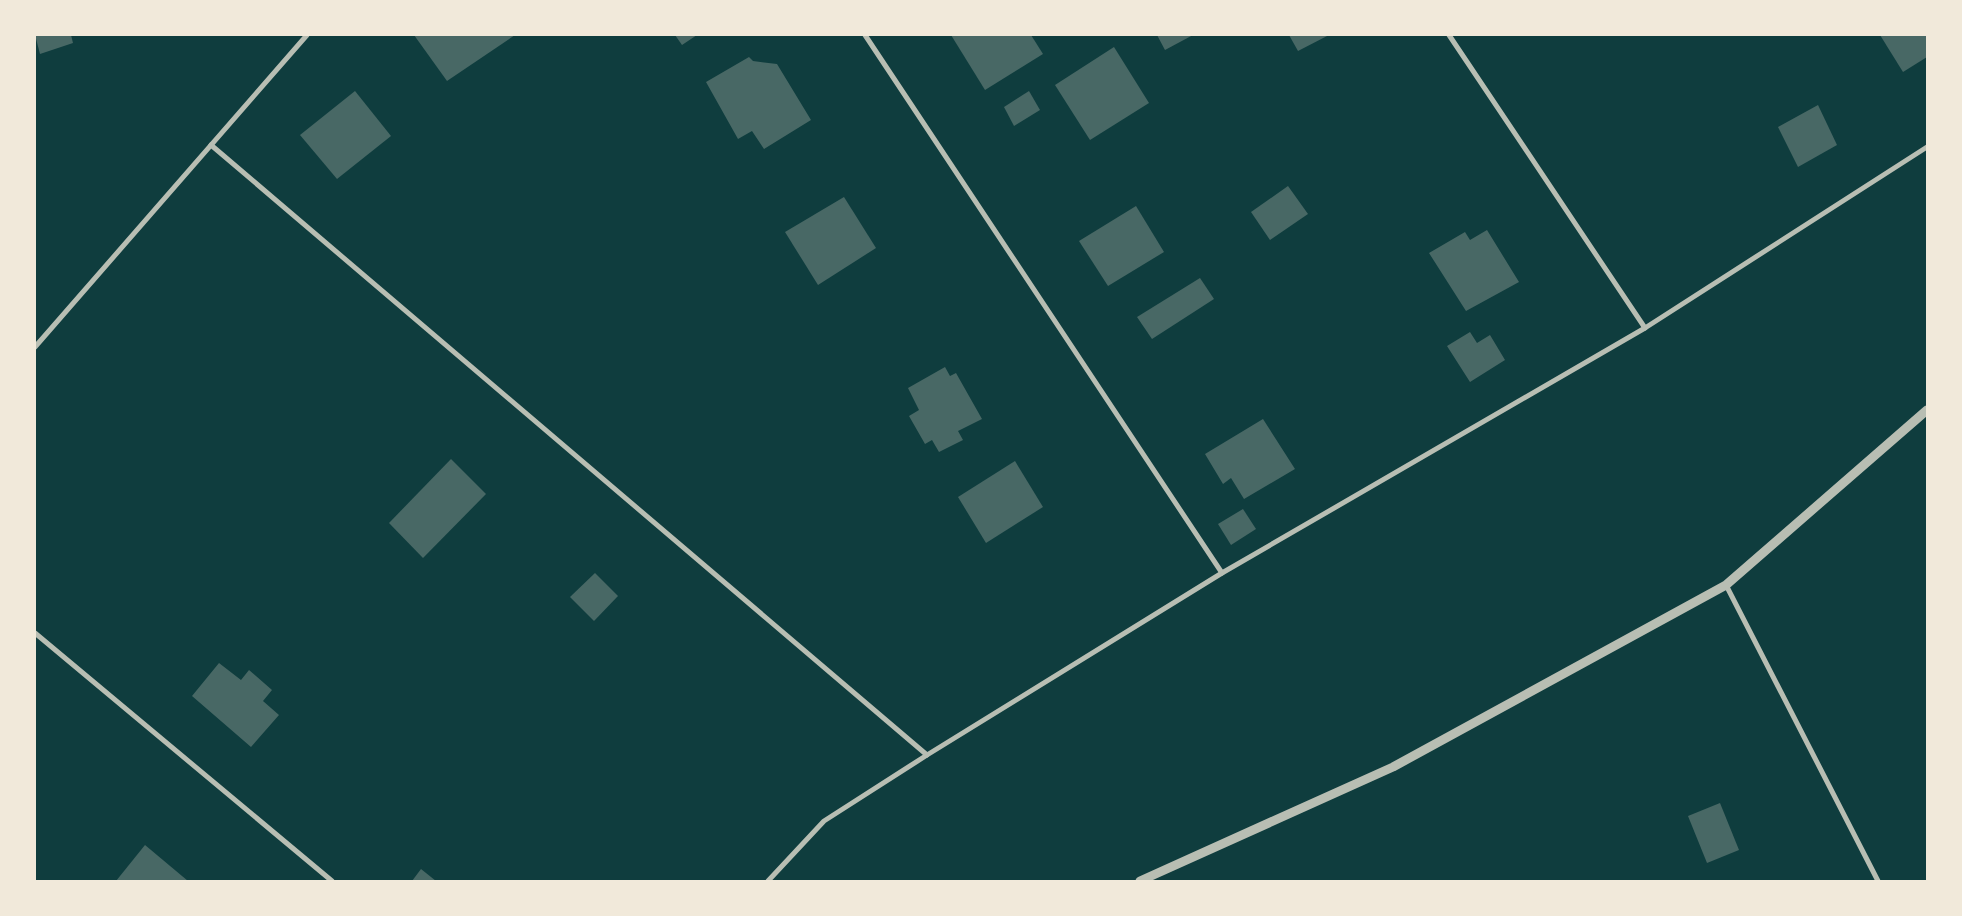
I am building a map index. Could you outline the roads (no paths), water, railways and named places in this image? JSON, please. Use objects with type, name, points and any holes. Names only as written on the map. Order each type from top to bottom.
[{"type":"street","points":[[35,347],[307,35]]},
{"type":"street","points":[[865,35],[1222,573]]},
{"type":"street","points":[[1449,35],[1645,328]]},
{"type":"street","points":[[211,145],[927,754]]},
{"type":"street","points":[[768,881],[824,821],[927,754],[1222,573],[1645,328],[1927,147]]},
{"type":"street","points":[[1140,881],[1393,767],[1726,585],[1927,410]]},
{"type":"street","points":[[1726,585],[1878,881]]},
{"type":"street","points":[[35,633],[332,881]]}]
